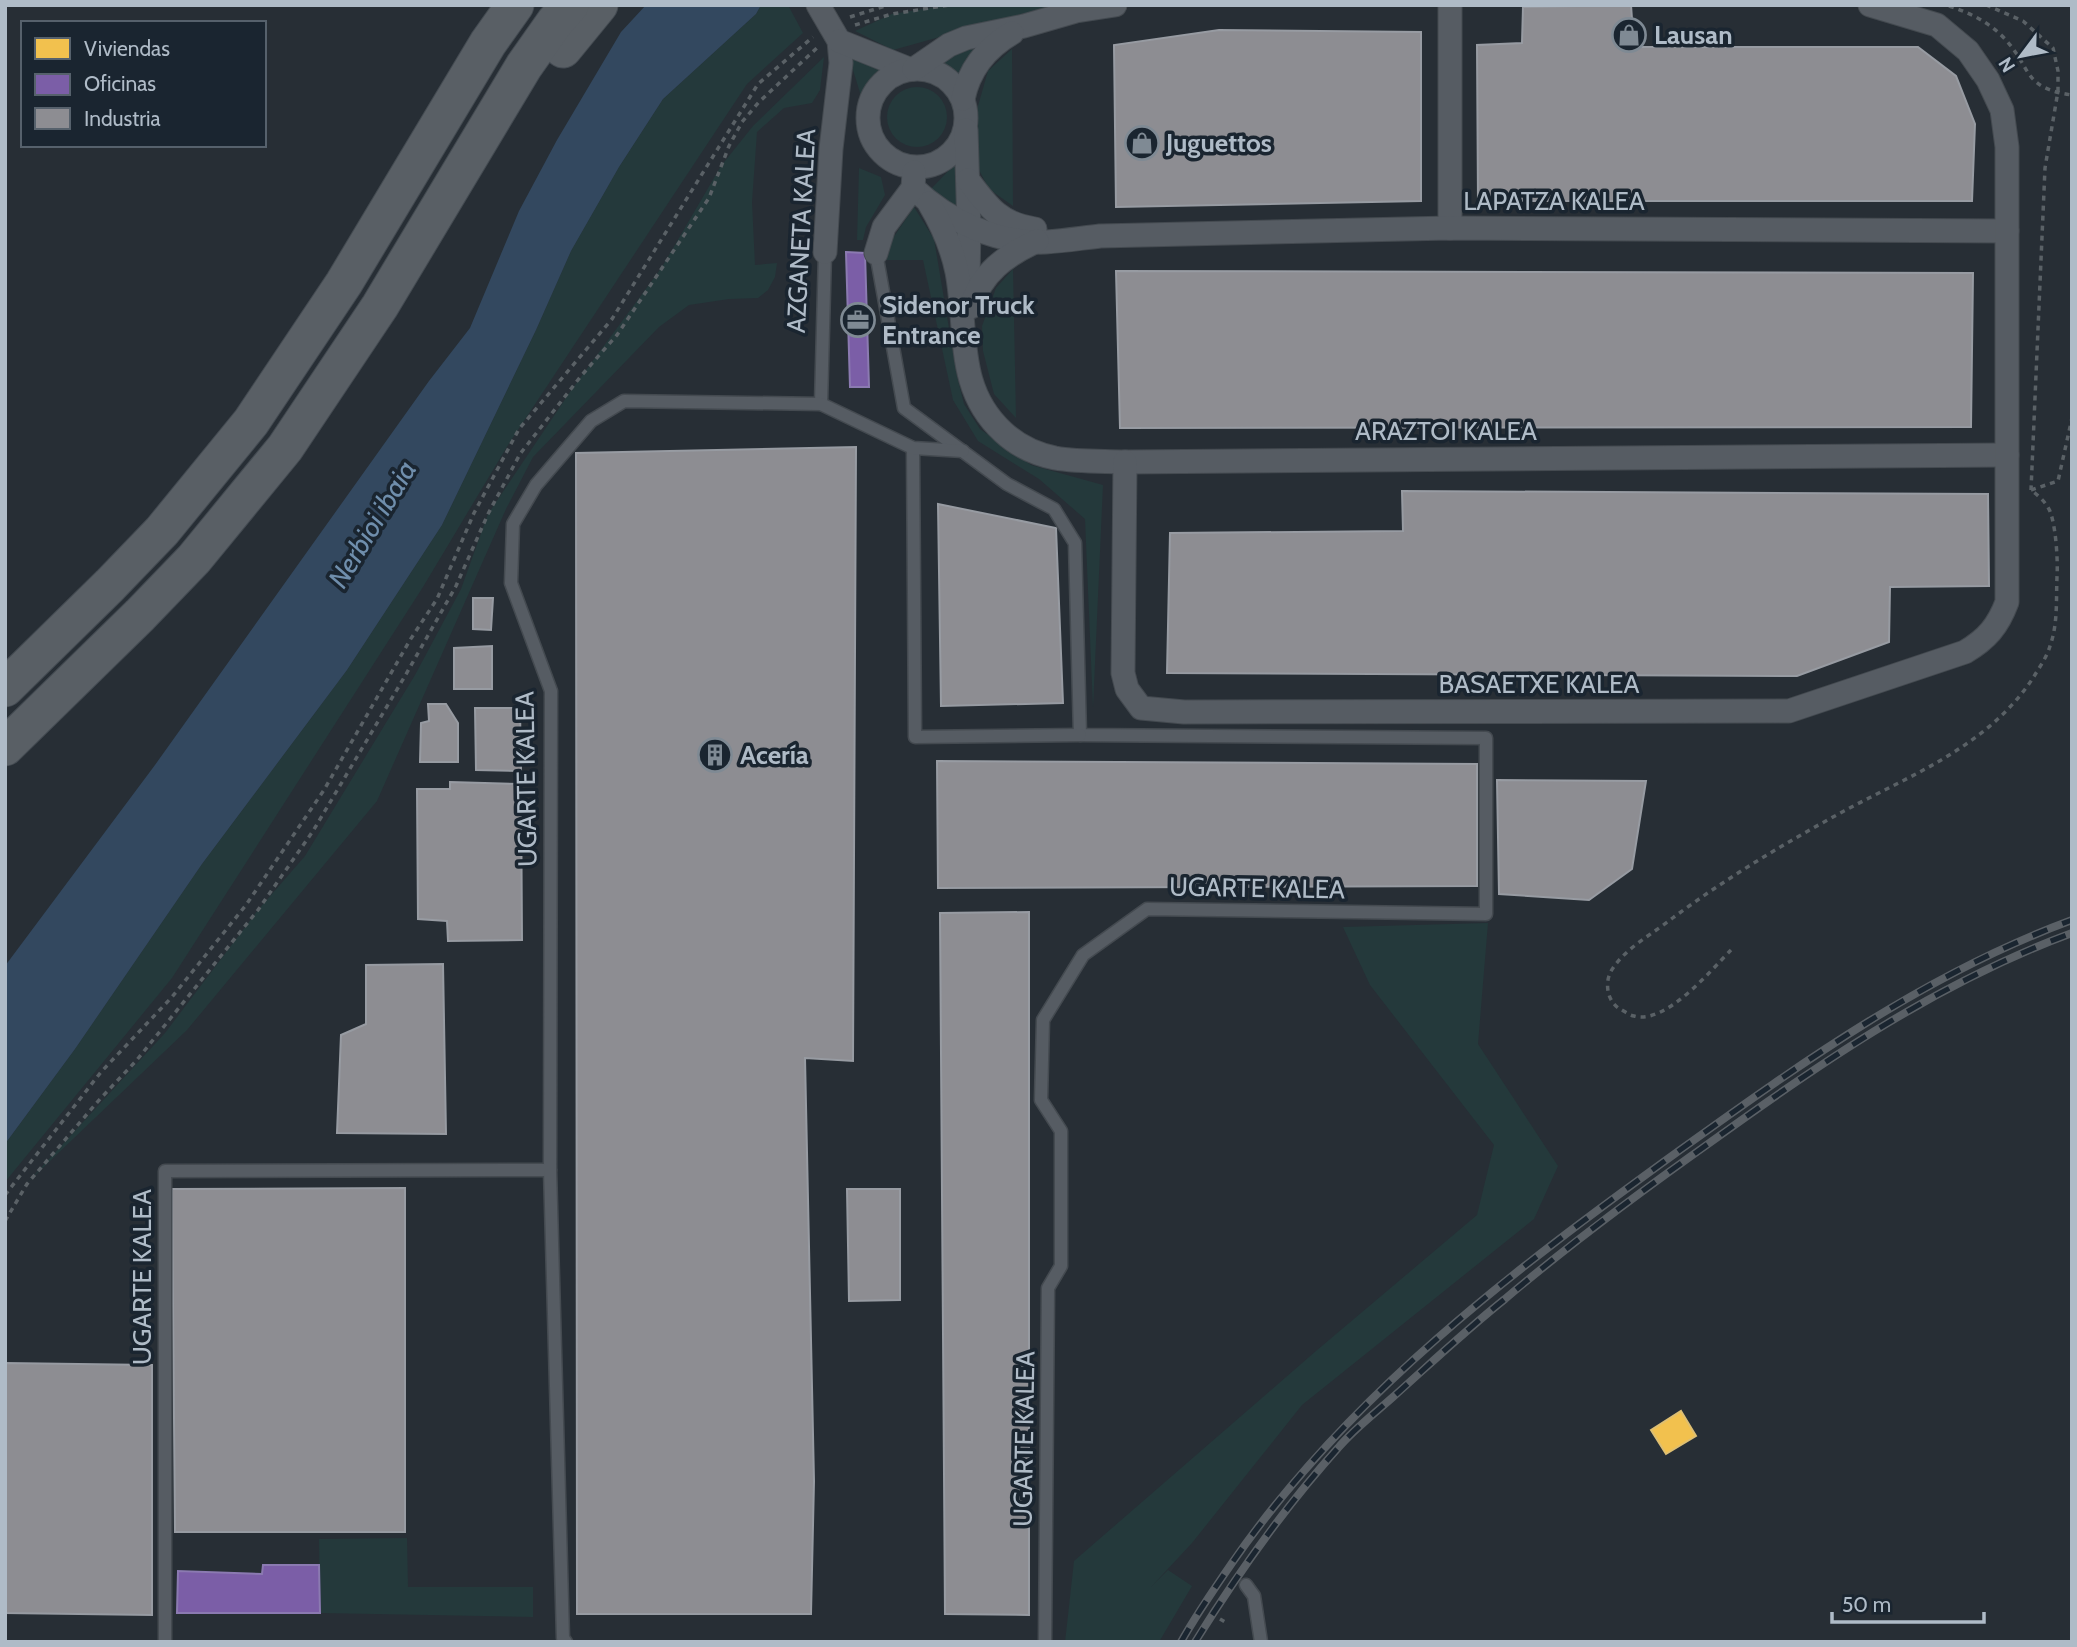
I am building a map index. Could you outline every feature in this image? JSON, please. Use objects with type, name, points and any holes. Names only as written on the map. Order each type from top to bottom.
[{"type":"main road","points":[[5,688],[162,531],[251,422],[344,283],[488,43],[514,5]]},
{"type":"main road","points":[[334,377],[424,235],[524,66],[570,5]]},
{"type":"main road","points":[[5,747],[194,559],[285,447],[461,203],[556,58],[598,5]]},
{"type":"street","points":[[818,5],[840,52],[857,104],[874,141],[884,155],[898,164],[919,186],[970,226],[991,234],[1037,241],[1100,236]]},
{"type":"street","points":[[868,125],[873,96],[882,83],[894,74],[912,69],[949,45],[966,38],[1024,26],[1076,11],[1115,5]]},
{"type":"street","points":[[1450,5],[1450,228]]},
{"type":"street","points":[[1870,5],[1937,25],[1968,51],[2002,110],[2007,147],[2007,455]]},
{"type":"street","points":[[963,99],[974,67],[985,53],[1024,26]]},
{"type":"street","points":[[840,52],[912,69],[930,70],[955,86],[963,99],[967,113],[970,226],[964,333]]},
{"type":"street","name":"AZGANETA KALEA","points":[[825,252],[840,52]]},
{"type":"street","points":[[876,253],[884,227],[919,186],[929,166],[942,161],[953,152],[966,128]]},
{"type":"street","points":[[968,180],[989,208],[1009,223],[1032,229],[1100,236]]},
{"type":"street","points":[[919,186],[953,255],[964,333]]},
{"type":"street","name":"LAPATZA KALEA","points":[[1100,236],[1450,228],[2007,231]]},
{"type":"street","points":[[964,333],[977,288],[999,264],[1037,241]]},
{"type":"street","name":"ARAZTOI KALEA","points":[[964,333],[967,366],[973,390],[984,412],[1016,444],[1056,458],[1125,462],[2007,455]]},
{"type":"street","name":"BASAETXE KALEA","points":[[1125,462],[1123,673],[1127,689],[1140,708],[1184,712],[1789,711],[1965,652],[1990,635],[2002,617],[2007,602],[2007,455]]},
{"type":"lane","name":"AZGANETA KALEA","points":[[821,404],[825,252]]},
{"type":"lane","points":[[876,253],[904,408],[1007,484],[1054,509],[1075,543],[1080,736]]},
{"type":"lane","name":"UGARTE KALEA","points":[[566,1642],[550,1170],[551,691],[510,583],[513,524],[536,485],[592,421],[624,401],[821,404],[913,448],[963,451]]},
{"type":"lane","name":"UGARTE KALEA","points":[[913,448],[915,737],[1486,738],[1486,914],[1147,909],[1083,955],[1043,1020],[1041,1100],[1061,1131],[1060,1266],[1048,1288],[1045,1642]]},
{"type":"lane","name":"UGARTE KALEA","points":[[165,1642],[165,1171],[550,1170]]},
{"type":"lane","points":[[1246,1585],[1254,1596],[1261,1642]]},
{"type":"path","points":[[1947,5],[1976,16],[2005,39],[2041,88],[2072,95]]},
{"type":"path","points":[[1986,5],[2023,21],[2053,48],[2058,71],[2058,91],[2045,168],[2031,490]]},
{"type":"path","points":[[5,1195],[101,1072],[172,997],[254,893],[324,790],[410,640],[437,599],[474,513],[519,429],[612,319],[758,84]]},
{"type":"path","points":[[5,1221],[27,1184],[136,1061],[258,910],[313,831],[456,586],[488,514],[520,454],[625,323],[709,198],[729,146],[742,122],[759,102]]},
{"type":"path","points":[[2031,490],[2058,481],[2072,418]]},
{"type":"path","points":[[1731,950],[1680,1002],[1657,1014],[1635,1017],[1613,1005],[1607,991],[1608,974],[1619,959],[1697,900],[1750,864],[1959,749],[1998,721],[2025,690],[2050,646],[2055,622],[2057,565],[2051,513],[2041,498],[2031,490]]},
{"type":"path","points":[[1220,1619],[1225,1622]]},
{"type":"green space","points":[[761,5],[788,5],[803,33],[747,84],[508,445],[423,587],[172,978],[5,1182],[5,1144],[75,1049],[202,864],[347,670],[442,525],[571,251],[619,167],[663,99],[756,14]]},
{"type":"green space","points":[[949,5],[1054,5],[893,50],[855,31],[892,14]]},
{"type":"green space","points":[[982,42],[960,74],[940,60]]},
{"type":"green space","points":[[846,47],[886,67],[861,96]]},
{"type":"green space","points":[[1012,49],[1013,206],[989,189],[978,168],[976,113],[988,71]]},
{"type":"green space","points":[[824,57],[820,90],[812,103],[784,108],[757,132],[752,202],[755,265],[777,263],[775,277],[768,290],[758,298],[689,305],[659,327],[533,457],[506,509],[377,801],[187,1030],[27,1183],[165,1033],[258,910],[305,856],[415,675],[461,589],[488,514],[572,389],[662,267],[721,166],[753,126]]},
{"type":"green space","points":[[911,87],[923,87],[942,100],[947,117],[945,129],[934,142],[923,147],[911,147],[892,134],[887,123],[887,111],[900,92]]},
{"type":"green space","points":[[957,162],[961,210],[930,190]]},
{"type":"green space","points":[[859,168],[881,177],[885,195],[866,227],[863,240],[857,240]]},
{"type":"green space","points":[[914,207],[934,239],[957,376],[964,404],[980,429],[1031,465],[1103,485],[1093,708],[1085,519],[1039,479],[978,441],[953,400],[923,260],[886,260],[893,238]]},
{"type":"green space","points":[[1013,269],[1016,418],[994,394],[983,351],[982,326],[996,288]]},
{"type":"green space","points":[[1488,923],[1478,1044],[1558,1166],[1534,1219],[1302,1405],[1192,1543],[1151,1587],[1168,1570],[1192,1586],[1159,1642],[1065,1642],[1074,1561],[1477,1215],[1494,1145],[1370,985],[1343,927]]},
{"type":"green space","points":[[407,1538],[408,1587],[533,1587],[533,1617],[320,1613],[319,1539]]},
{"type":"water","name":"Nerbioi ibaia","points":[[646,5],[761,5],[756,14],[663,99],[619,167],[571,251],[442,525],[347,670],[202,864],[75,1049],[5,1144],[5,966],[155,765],[429,381],[470,328],[519,211],[557,140],[621,32]]},
{"type":"building: Viviendas","points":[[1681,1411],[1696,1436],[1666,1454],[1651,1430]]},
{"type":"building: Oficinas","name":"Sidenor Truck Entrance","points":[[846,252],[865,253],[869,387],[850,387]]},
{"type":"building: Oficinas","points":[[263,1565],[319,1565],[320,1613],[177,1613],[178,1571],[262,1574]]},
{"type":"building: Industria","points":[[1631,5],[1634,47],[1918,47],[1956,76],[1975,124],[1972,201],[1478,201],[1477,45],[1522,43],[1523,7]]},
{"type":"building: Industria","points":[[1219,30],[1421,32],[1421,201],[1116,207],[1114,45]]},
{"type":"building: Industria","points":[[1116,271],[1973,273],[1971,427],[1120,428]]},
{"type":"building: Industria","name":"Acería","points":[[856,447],[853,1061],[805,1058],[814,1481],[811,1614],[577,1614],[576,453]]},
{"type":"building: Industria","points":[[1402,491],[1988,494],[1989,586],[1890,587],[1889,642],[1797,676],[1167,673],[1170,533],[1403,531]]},
{"type":"building: Industria","points":[[938,504],[1056,528],[1063,703],[941,706]]},
{"type":"building: Industria","points":[[473,598],[493,598],[491,630],[473,629]]},
{"type":"building: Industria","points":[[492,646],[492,689],[454,689],[454,648]]},
{"type":"building: Industria","points":[[428,704],[446,704],[458,723],[458,762],[420,762],[421,723],[429,721]]},
{"type":"building: Industria","points":[[475,708],[520,708],[521,771],[476,770]]},
{"type":"building: Industria","points":[[937,761],[1477,764],[1477,886],[938,888]]},
{"type":"building: Industria","points":[[1497,780],[1646,781],[1632,869],[1589,900],[1499,894]]},
{"type":"building: Industria","points":[[450,782],[521,784],[522,940],[448,941],[447,921],[418,919],[417,789],[450,789]]},
{"type":"building: Industria","points":[[1029,912],[1029,1615],[945,1614],[940,913]]},
{"type":"building: Industria","points":[[443,964],[446,1134],[337,1133],[341,1035],[366,1024],[366,965]]},
{"type":"building: Industria","points":[[405,1188],[405,1532],[175,1532],[172,1189]]},
{"type":"building: Industria","points":[[847,1189],[900,1189],[900,1300],[849,1301]]},
{"type":"building: Industria","points":[[5,1363],[152,1365],[152,1615],[5,1613]]},
{"type":"railway","points":[[1181,1642],[1232,1563],[1278,1502],[1328,1444],[1382,1389],[1497,1288],[1618,1195],[1868,1021],[1967,966],[2072,920]]},
{"type":"railway","points":[[1195,1642],[1262,1542],[1344,1441],[1530,1278],[1661,1178],[1843,1051],[1931,998],[1977,974],[2072,933]]},
{"type":"place","name":"Lausan","points":[[1629,35]]},
{"type":"place","name":"Juguettos","points":[[1142,143]]},
{"type":"place","name":"Sidenor Truck Entrance","points":[[858,320]]},
{"type":"place","name":"Acería","points":[[715,755]]}]
